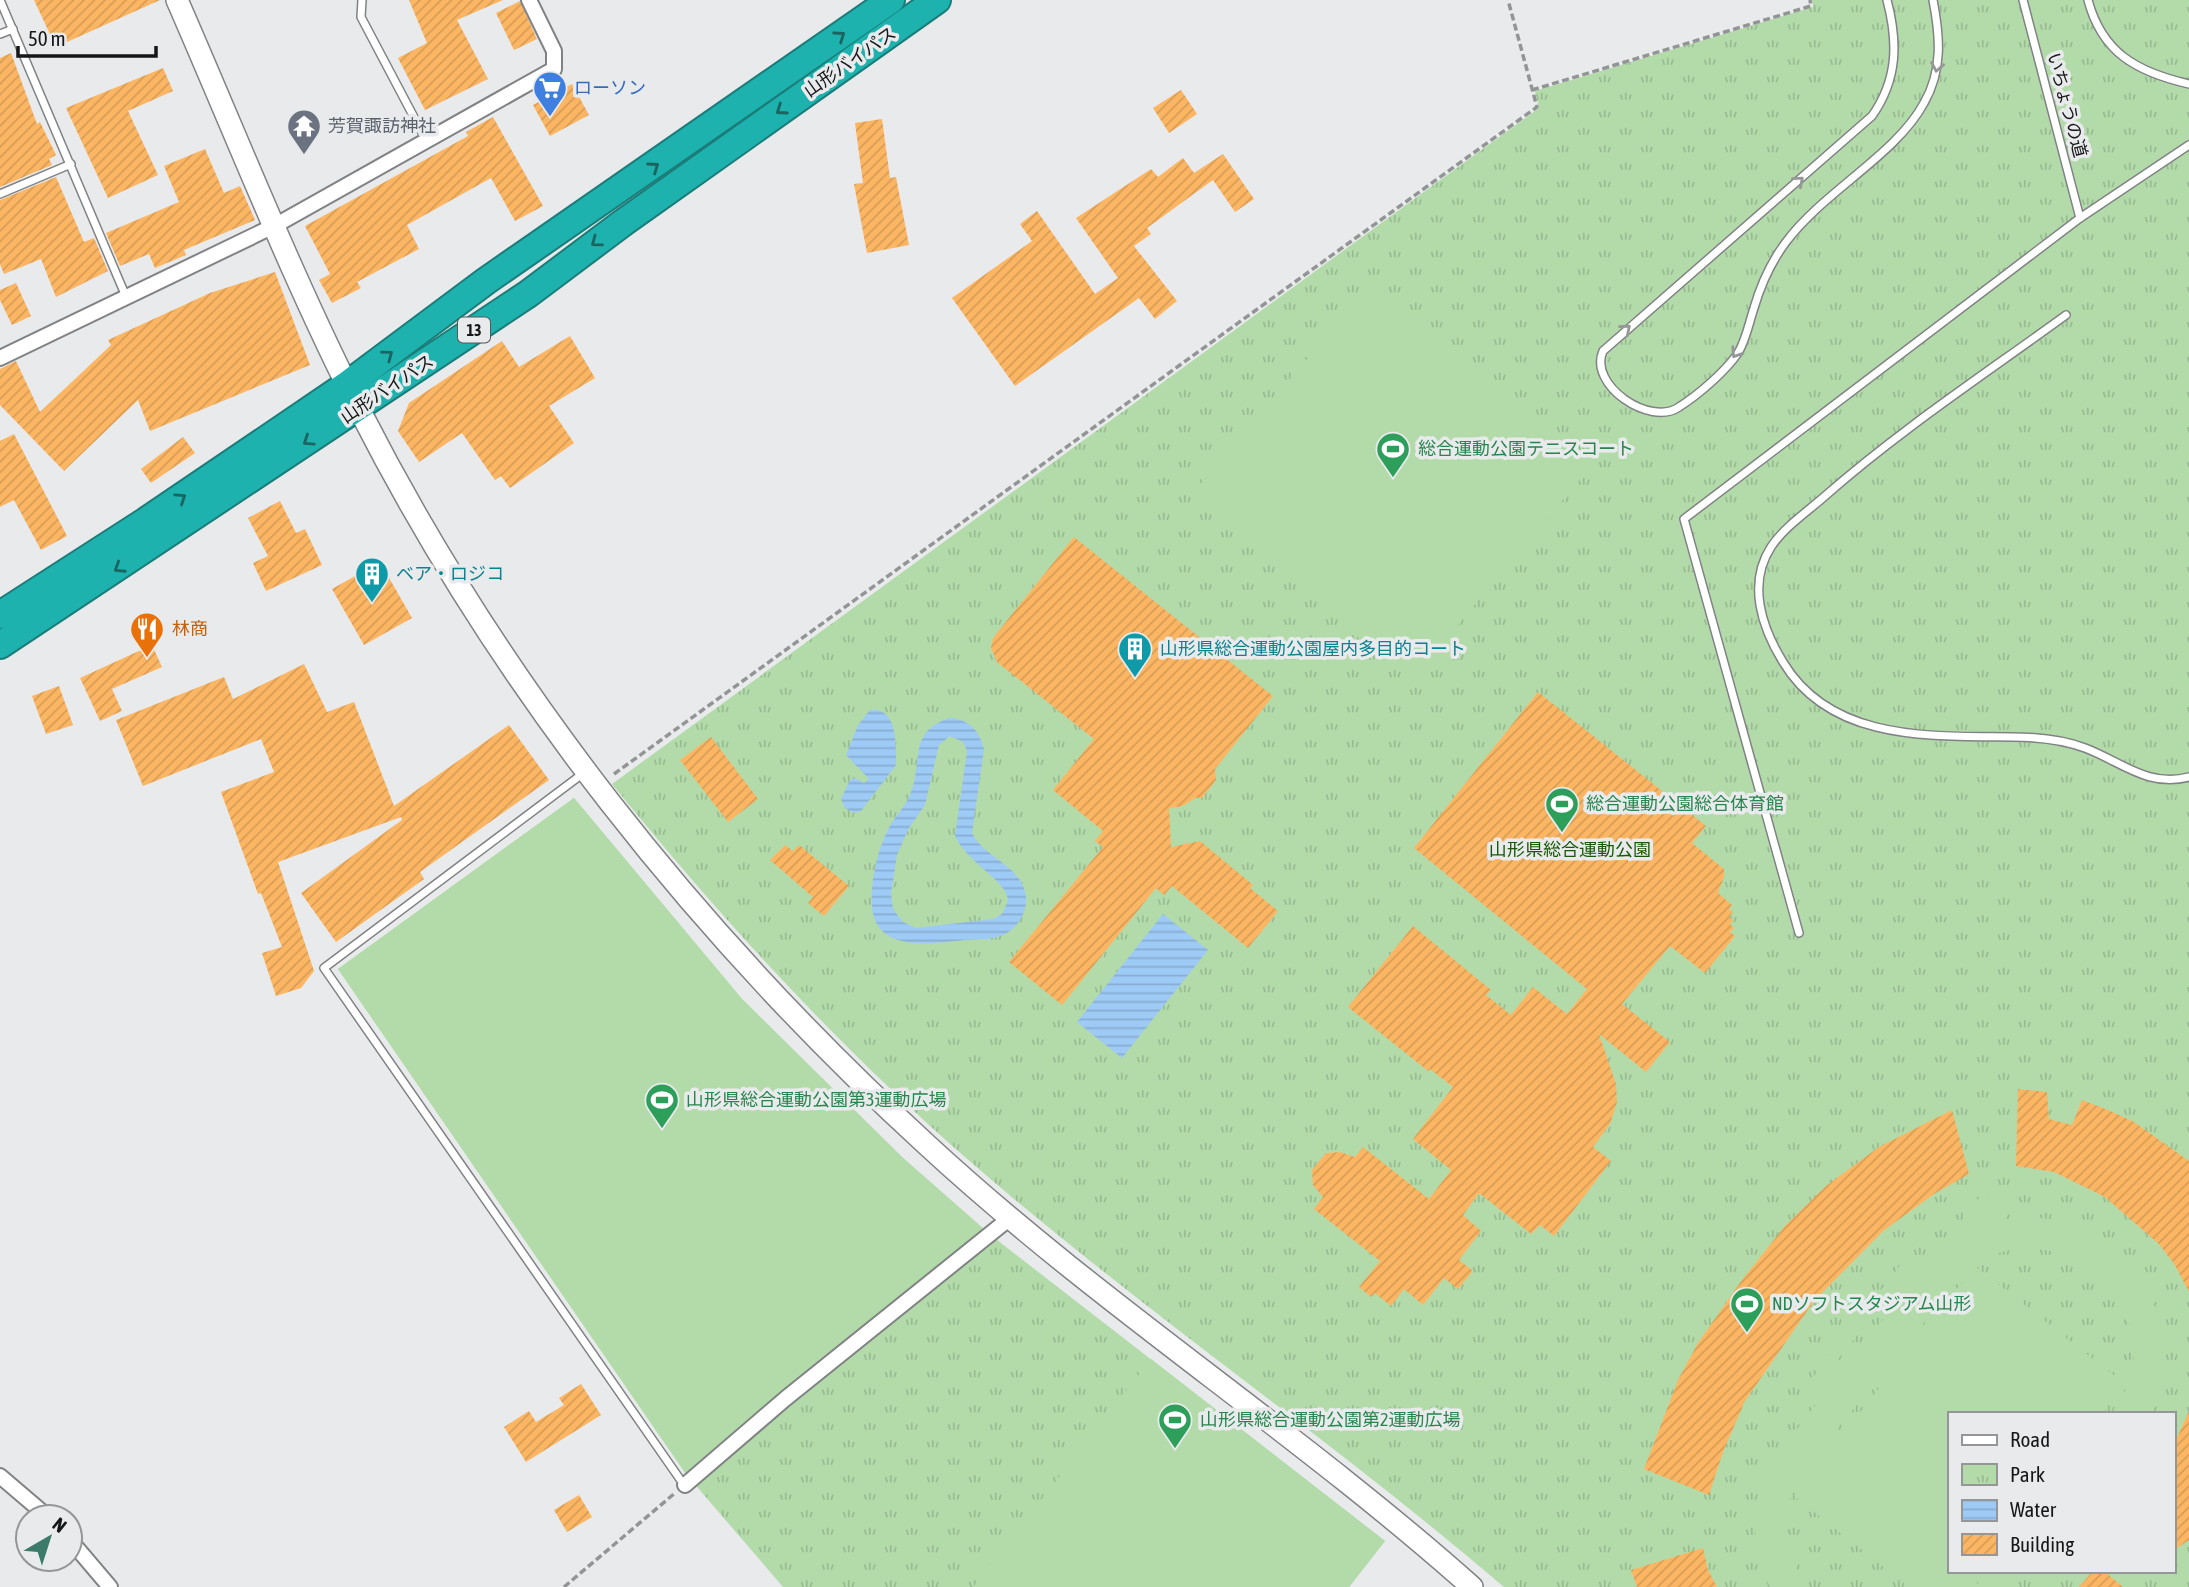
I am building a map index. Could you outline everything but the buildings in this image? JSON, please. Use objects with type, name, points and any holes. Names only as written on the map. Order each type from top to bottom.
[{"type":"highway","name":"山形バイパス","points":[[0,645],[353,396],[486,281],[891,0]]},
{"type":"highway","name":"山形バイパス","points":[[0,615],[146,521],[528,294],[624,222],[937,0]]},
{"type":"street","points":[[177,0],[276,225],[310,312],[414,511],[505,658],[648,852],[771,993],[865,1088],[1010,1218],[1134,1320],[1401,1523],[1472,1587]]},
{"type":"street","points":[[0,358],[128,299],[276,225],[554,69],[554,51],[529,0]]},
{"type":"street","points":[[685,1485],[785,1399],[1010,1218]]},
{"type":"street","points":[[0,1476],[32,1503]]},
{"type":"street","points":[[84,1556],[110,1587]]},
{"type":"lane","points":[[1,0],[128,299]]},
{"type":"lane","points":[[362,0],[361,17],[427,142]]},
{"type":"lane","points":[[1887,0],[1896,54],[1890,81],[1872,116],[1603,351],[1600,357],[1603,375],[1621,395],[1643,410],[1667,413],[1678,408],[1728,364],[1741,346],[1759,290],[1785,243],[1826,198],[1912,121],[1924,104],[1937,72],[1939,31],[1933,0]]},
{"type":"lane","name":"いちょうの道","points":[[2023,0],[2080,218]]},
{"type":"lane","points":[[2088,0],[2095,25],[2113,50],[2139,67],[2189,84]]},
{"type":"lane","points":[[0,34],[13,29]]},
{"type":"lane","points":[[1799,933],[1684,519],[2080,218],[2189,145]]},
{"type":"lane","points":[[0,194],[71,164]]},
{"type":"lane","points":[[2066,315],[1858,467],[1793,524],[1770,548],[1759,579],[1759,612],[1781,659],[1807,692],[1832,710],[1860,724],[1891,732],[2046,737],[2086,748],[2123,768],[2154,779],[2189,777]]},
{"type":"lane","points":[[592,778],[324,968],[685,1485]]},
{"type":"path","points":[[592,778],[1537,107],[1508,0]]},
{"type":"path","points":[[1532,90],[1811,6],[1810,0]]},
{"type":"path","points":[[564,1587],[619,1537],[685,1485]]},
{"type":"green space","name":"山形県総合運動公園","points":[[1812,0],[2189,0],[2189,1587],[1504,1587],[1361,1471],[1069,1244],[929,1125],[804,1003],[764,960],[612,784],[1539,108],[1535,91],[1813,7]]},
{"type":"green space","name":"総合運動公園テニスコート","points":[[1370,286],[1593,464],[1417,673],[1193,494]]},
{"type":"green space","points":[[574,798],[742,999],[902,1157],[992,1236],[1385,1541],[1349,1587],[783,1587],[686,1474],[338,969]]},
{"type":"green space","name":"山形県総合運動公園第3運動広場","points":[[574,798],[742,999],[902,1157],[983,1229],[686,1474],[338,969]]},
{"type":"green space","points":[[1983,1193],[2008,1213],[2004,1219],[2057,1220],[2073,1224],[2099,1237],[2121,1255],[2140,1277],[2153,1302],[2161,1329],[2164,1358],[2160,1386],[2151,1412],[2112,1412],[2130,1376],[2133,1338],[2121,1304],[2098,1276],[2067,1257],[2033,1248],[1997,1254],[1963,1275],[1801,1473],[1790,1501],[1787,1530],[1793,1559],[1806,1587],[1770,1587],[1758,1556],[1757,1509],[1771,1462]]},
{"type":"green space","points":[[1902,1263],[1910,1270],[1809,1395],[1803,1390]]},
{"type":"green space","points":[[1975,1266],[2125,1384],[2104,1412],[1948,1412],[1948,1573],[1976,1573],[1965,1587],[1909,1587],[1794,1496]]},
{"type":"green space","name":"山形県総合運動公園第2運動広場","points":[[1151,1359],[1385,1541],[1349,1587],[973,1587]]},
{"type":"green space","points":[[1986,1573],[2025,1573],[2014,1587],[1975,1587]]},
{"type":"green space","points":[[2042,1573],[2054,1573],[2043,1587],[2031,1587]]},
{"type":"water","points":[[870,710],[879,711],[891,721],[896,765],[861,811],[854,813],[845,808],[841,799],[850,780],[855,778],[864,783],[869,779],[846,755],[858,725]]},
{"type":"water","points":[[949,718],[968,723],[976,731],[984,749],[972,833],[985,849],[1018,877],[1026,897],[1024,913],[1019,922],[998,937],[938,943],[908,942],[895,939],[884,932],[876,922],[872,897],[879,853],[886,833],[911,792],[922,739],[936,724]],"holes":[[[950,736],[963,742],[967,751],[955,836],[968,855],[1001,886],[1008,901],[1002,914],[993,919],[916,928],[903,922],[893,909],[891,894],[897,855],[909,828],[925,805],[939,745]]]},
{"type":"water","points":[[1163,914],[1208,950],[1122,1058],[1077,1022]]},
{"type":"place","name":"ローソン","points":[[550,118]]},
{"type":"place","name":"芳賀諏訪神社","points":[[304,156]]},
{"type":"place","name":"総合運動公園テニスコート","points":[[1393,479]]},
{"type":"place","name":"ベア・ロジコ","points":[[372,604]]},
{"type":"place","name":"林商","points":[[147,659]]},
{"type":"place","name":"山形県総合運動公園屋内多目的コート","points":[[1135,679]]},
{"type":"place","name":"総合運動公園総合体育館","points":[[1562,834]]},
{"type":"place","name":"山形県総合運動公園第3運動広場","points":[[662,1130]]},
{"type":"place","name":"NDソフトスタジアム山形","points":[[1747,1334]]},
{"type":"place","name":"山形県総合運動公園第2運動広場","points":[[1175,1450]]}]
